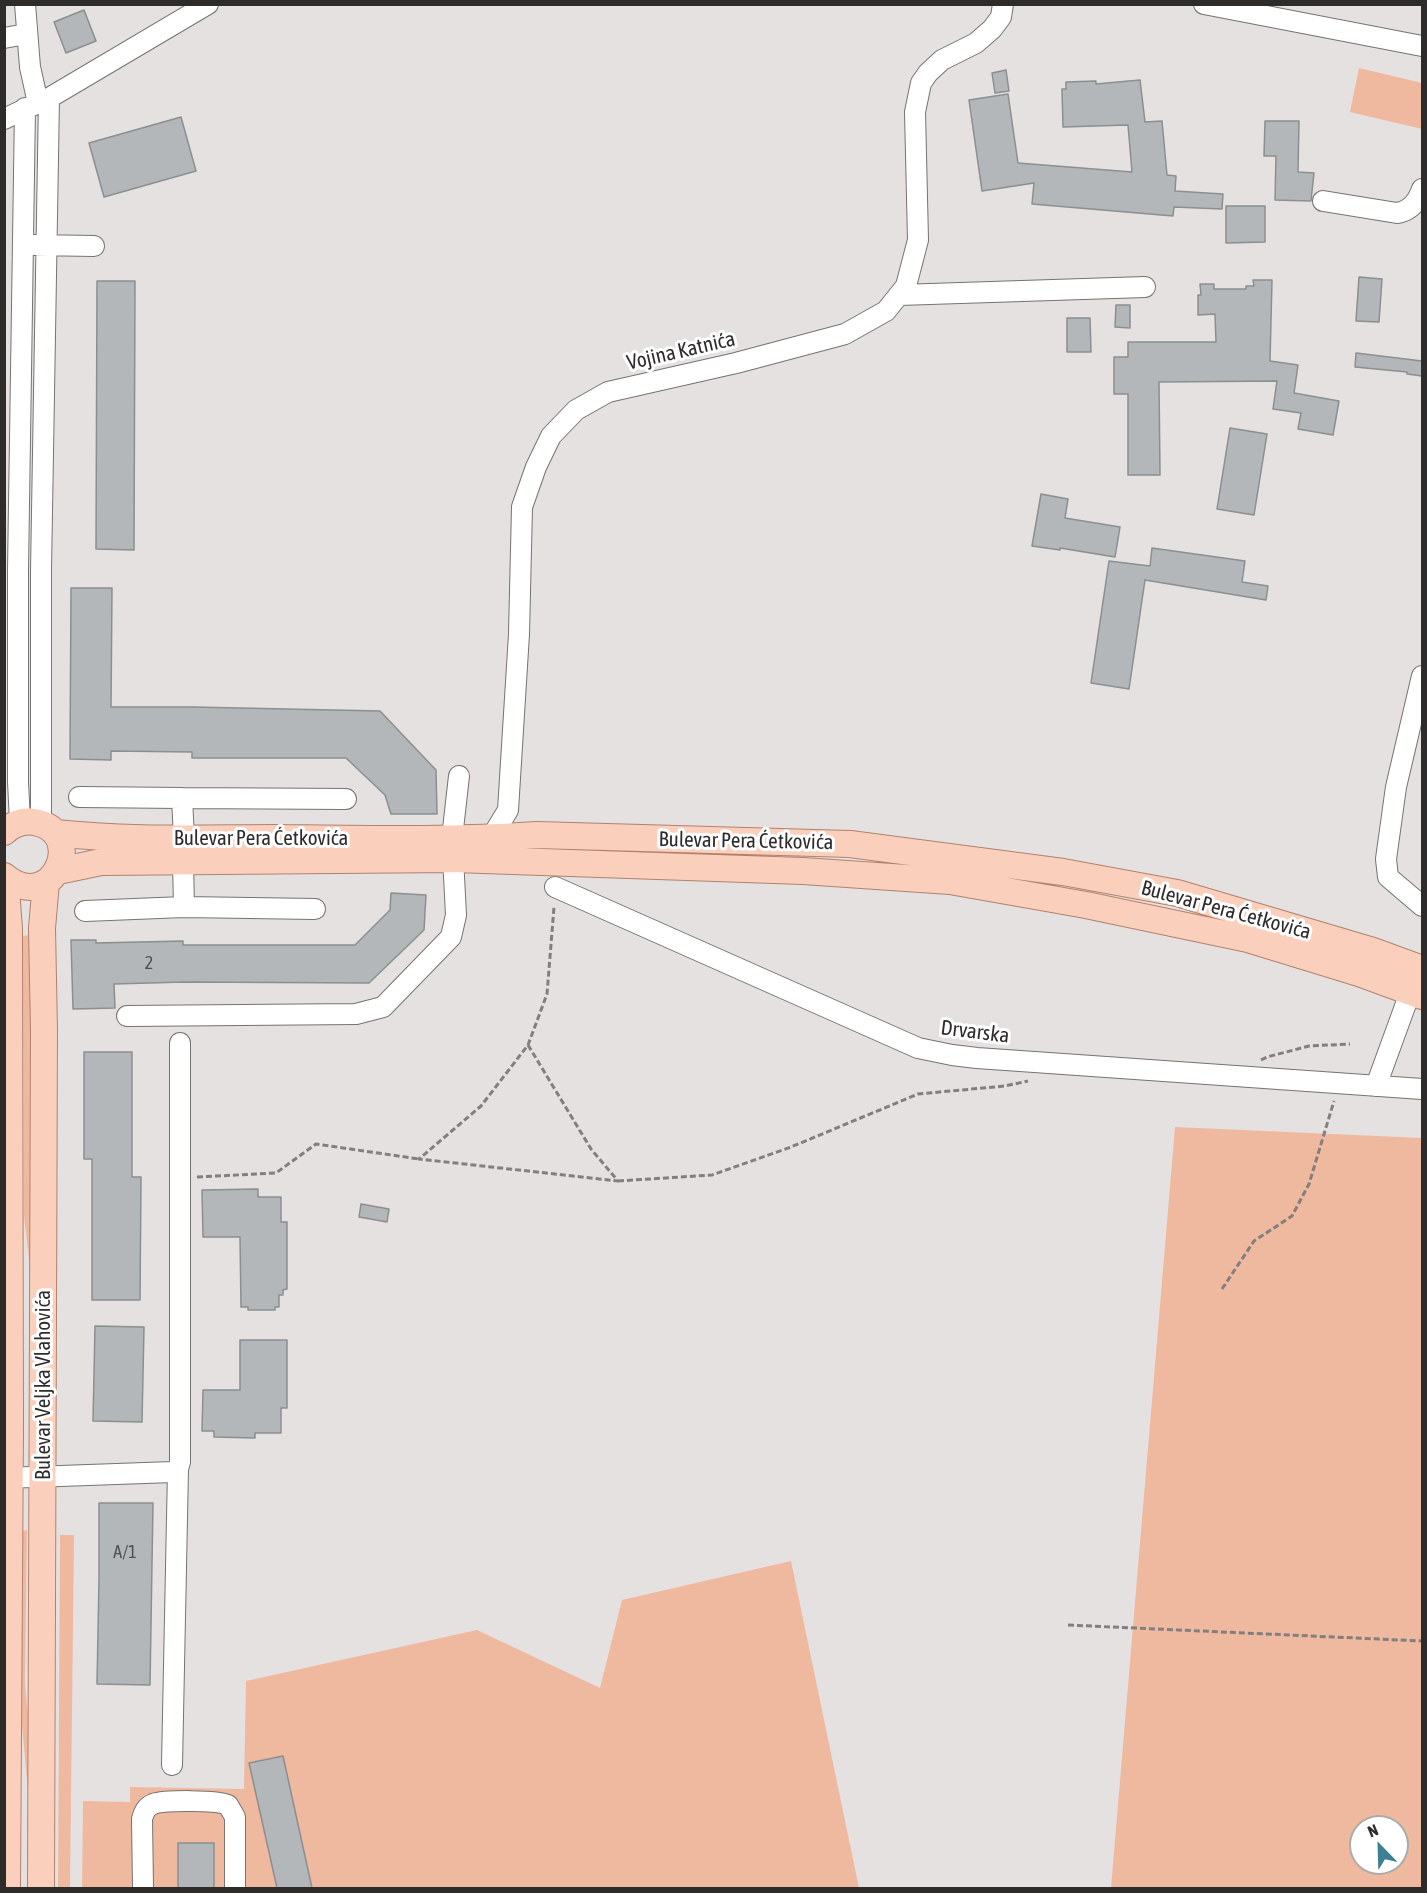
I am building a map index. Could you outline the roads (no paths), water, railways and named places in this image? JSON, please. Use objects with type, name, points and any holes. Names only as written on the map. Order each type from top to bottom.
[{"type":"main road","name":"Bulevar Pera Ćetkovića","points":[[22,829],[102,837],[183,850]]},
{"type":"main road","name":"Bulevar Veljka Vlahovića","points":[[22,829],[60,842],[62,852],[61,861],[52,877],[42,928],[44,1030],[41,1888]]},
{"type":"main road","name":"Bulevar Pera Ćetkovića","points":[[453,849],[491,838],[537,835],[850,843],[1063,872],[1177,893],[1373,951],[1419,976]]},
{"type":"main road","name":"Bulevar Pera Ćetkovića","points":[[5,877],[12,883],[29,887],[52,877],[101,862],[183,850],[453,849],[950,881],[1086,905],[1419,976]]},
{"type":"main road","name":"Bulevar Veljka Vlahovića","points":[[5,877],[9,928],[7,1888]]},
{"type":"street","points":[[22,829],[41,571],[46,246],[37,103],[32,78],[25,4]]},
{"type":"street","points":[[4,119],[37,103],[208,4]]},
{"type":"street","name":"Vojina Katnića","points":[[491,838],[508,810],[519,634],[522,507],[536,467],[551,436],[576,410],[608,392],[736,363],[845,334],[886,310],[906,286],[918,240],[915,112],[921,83],[942,60],[976,43],[992,29],[1001,16],[1003,4]]},
{"type":"street","points":[[1204,4],[1422,46]]},
{"type":"street","points":[[4,38],[27,34]]},
{"type":"street","points":[[22,829],[18,782],[18,570],[22,245],[37,103]]},
{"type":"street","points":[[1323,201],[1398,213],[1406,212],[1415,204],[1422,189]]},
{"type":"street","points":[[22,245],[94,246]]},
{"type":"street","points":[[898,296],[1145,287]]},
{"type":"street","points":[[1422,676],[1396,787],[1386,859],[1388,877],[1422,906]]},
{"type":"street","points":[[127,1016],[356,1014],[383,1007],[451,937],[456,915],[453,849],[459,776]]},
{"type":"street","points":[[79,797],[346,799]]},
{"type":"street","points":[[182,798],[184,907]]},
{"type":"street","name":"Drvarska","points":[[555,887],[918,1048],[977,1058],[1422,1089]]},
{"type":"street","points":[[84,911],[184,907],[315,909]]},
{"type":"street","points":[[1376,1086],[1419,976]]},
{"type":"street","points":[[172,1766],[178,1469],[180,1462],[180,1043]]},
{"type":"street","points":[[7,1478],[173,1472],[178,1469]]},
{"type":"street","points":[[142,1888],[142,1819],[146,1809],[161,1803],[215,1801],[228,1805],[235,1816],[235,1888]]}]
